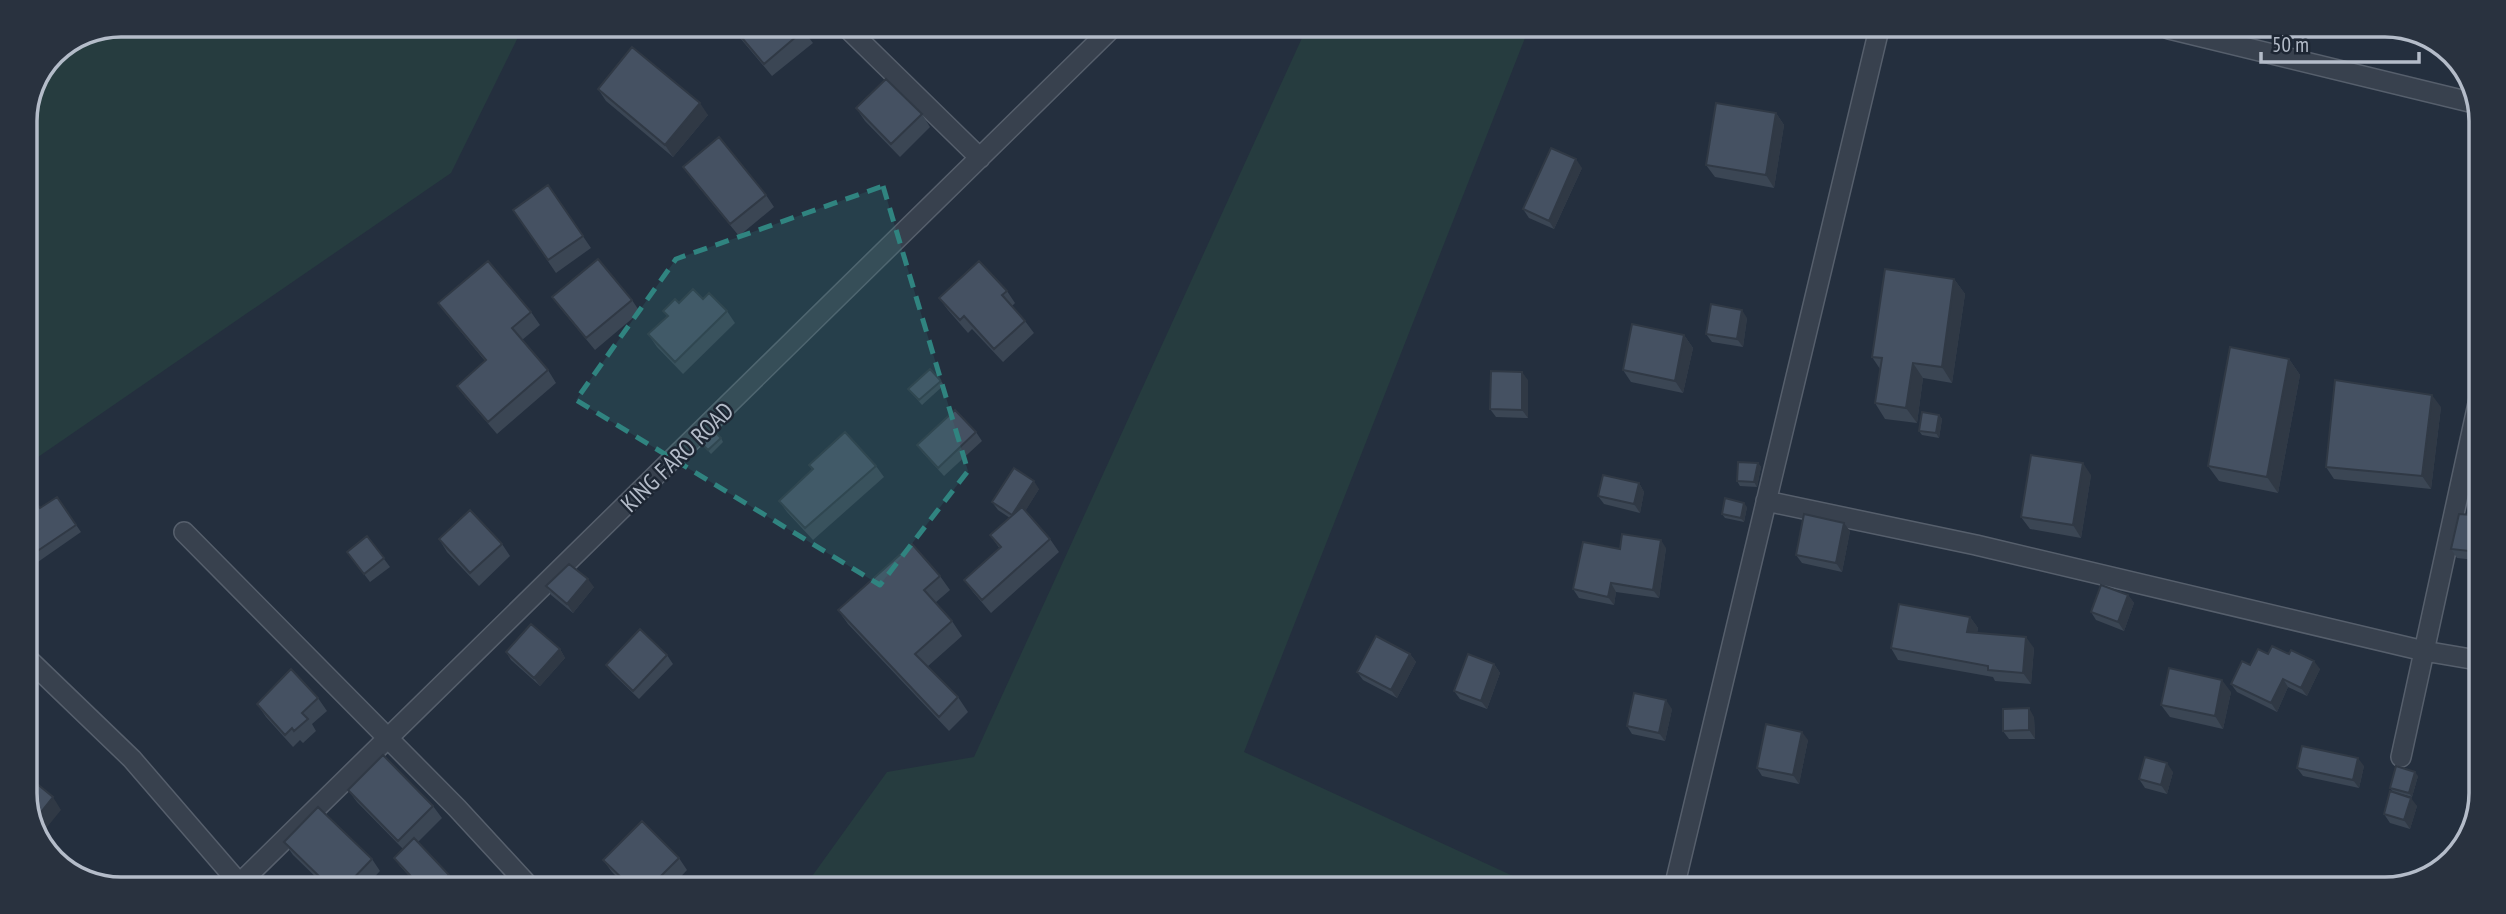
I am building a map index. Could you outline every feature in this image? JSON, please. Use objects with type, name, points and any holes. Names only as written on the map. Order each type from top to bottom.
[{"type":"street","points":[[856,37],[980,158]]},
{"type":"street","name":"KING FARO ROAD","points":[[246,877],[1103,37]]},
{"type":"street","points":[[1677,877],[1877,37]]},
{"type":"street","points":[[2204,37],[2466,101]]},
{"type":"street","points":[[2401,757],[2469,445]]},
{"type":"street","points":[[1766,501],[1976,545],[2424,651],[2469,659]]},
{"type":"street","points":[[184,532],[388,738],[520,877]]},
{"type":"street","points":[[37,668],[132,759],[233,877]]},
{"type":"highlighted area","points":[[883,186],[968,471],[880,585],[576,400],[676,259]]},
{"type":"green space","points":[[121,37],[518,37],[451,173],[37,458],[38,104],[51,74],[61,61],[74,51],[104,38]]},
{"type":"green space","points":[[1302,37],[1525,37],[1244,752],[1515,877],[811,877],[887,772],[974,757]]},
{"type":"building","points":[[741,37],[796,37],[764,64]]},
{"type":"building","points":[[632,47],[700,103],[665,145],[598,89]]},
{"type":"building","points":[[886,79],[922,114],[891,144],[856,108]]},
{"type":"building","points":[[1716,103],[1776,113],[1766,175],[1706,165]]},
{"type":"building","points":[[719,137],[766,195],[730,224],[683,167]]},
{"type":"building","points":[[1551,148],[1576,159],[1549,221],[1523,209]]},
{"type":"building","points":[[548,185],[583,236],[548,260],[513,210]]},
{"type":"building","points":[[598,259],[632,300],[586,338],[552,297]]},
{"type":"building","points":[[488,261],[531,312],[512,328],[548,370],[488,422],[457,386],[486,360],[438,303]]},
{"type":"building","points":[[979,261],[1007,291],[1002,295],[1025,321],[994,349],[964,316],[960,320],[939,298]]},
{"type":"building","points":[[1885,269],[1954,279],[1942,367],[1913,363],[1906,408],[1875,403],[1882,358],[1872,357]]},
{"type":"building","points":[[693,289],[703,299],[709,293],[727,311],[675,362],[648,334],[668,316],[663,311],[675,299],[679,303]]},
{"type":"building","points":[[1711,304],[1742,310],[1737,339],[1706,334]]},
{"type":"building","points":[[1632,324],[1684,335],[1675,381],[1623,370]]},
{"type":"building","points":[[2230,347],[2289,359],[2267,477],[2208,466]]},
{"type":"building","points":[[930,369],[941,381],[919,400],[908,389]]},
{"type":"building","points":[[1491,371],[1522,372],[1522,410],[1490,409]]},
{"type":"building","points":[[2335,380],[2432,395],[2422,476],[2326,467]]},
{"type":"building","points":[[955,410],[976,432],[938,468],[917,445]]},
{"type":"building","points":[[1922,412],[1939,415],[1936,433],[1919,431]]},
{"type":"building","points":[[713,430],[721,438],[708,450],[700,442]]},
{"type":"building","points":[[845,432],[876,466],[805,528],[779,501],[813,469],[809,465]]},
{"type":"building","points":[[2031,455],[2083,463],[2073,525],[2021,517]]},
{"type":"building","points":[[1738,462],[1758,463],[1754,482],[1737,481]]},
{"type":"building","points":[[1014,468],[1034,481],[1012,515],[992,502]]},
{"type":"building","points":[[1603,475],[1639,483],[1634,504],[1598,496]]},
{"type":"building","points":[[57,497],[76,525],[37,551],[37,504],[40,508]]},
{"type":"building","points":[[1725,498],[1744,503],[1741,518],[1722,514]]},
{"type":"building","points":[[1022,507],[1050,539],[982,600],[964,580],[1001,547],[990,535]]},
{"type":"building","points":[[470,510],[502,544],[470,573],[439,539]]},
{"type":"building","points":[[1804,514],[1844,523],[1836,563],[1796,555]]},
{"type":"building","points":[[2459,514],[2469,515],[2469,551],[2451,549]]},
{"type":"building","points":[[1622,534],[1661,540],[1653,590],[1611,583],[1608,597],[1573,589],[1583,542],[1620,549]]},
{"type":"building","points":[[367,536],[384,558],[364,574],[347,552]]},
{"type":"building","points":[[912,544],[940,576],[924,590],[952,621],[915,654],[958,697],[939,717],[838,610]]},
{"type":"building","points":[[569,564],[588,579],[567,604],[546,586]]},
{"type":"building","points":[[2101,585],[2128,595],[2118,622],[2091,612]]},
{"type":"building","points":[[1899,604],[1970,617],[1967,632],[2026,637],[2023,673],[1988,670],[1988,666],[1891,648]]},
{"type":"building","points":[[531,624],[560,649],[534,678],[506,652]]},
{"type":"building","points":[[640,629],[667,655],[633,691],[606,665]]},
{"type":"building","points":[[1376,636],[1410,654],[1391,690],[1357,672]]},
{"type":"building","points":[[2272,646],[2289,654],[2291,650],[2314,661],[2301,688],[2283,679],[2271,703],[2231,684],[2242,661],[2250,665],[2258,649],[2268,654]]},
{"type":"building","points":[[1468,654],[1494,664],[1481,701],[1454,691]]},
{"type":"building","points":[[2169,668],[2222,680],[2215,716],[2161,705]]},
{"type":"building","points":[[291,669],[318,698],[302,713],[308,719],[285,735],[257,704]]},
{"type":"building","points":[[1634,693],[1666,700],[1659,733],[1627,726]]},
{"type":"building","points":[[2029,708],[2029,730],[2003,731],[2003,709]]},
{"type":"building","points":[[1766,724],[1802,732],[1793,775],[1757,768]]},
{"type":"building","points":[[2302,746],[2358,758],[2353,780],[2297,768]]},
{"type":"building","points":[[383,755],[433,806],[398,841],[348,790]]},
{"type":"building","points":[[2145,757],[2167,763],[2161,785],[2139,779]]},
{"type":"building","points":[[2396,766],[2415,772],[2409,793],[2390,788]]},
{"type":"building","points":[[37,784],[53,797],[39,814]]},
{"type":"building","points":[[2390,791],[2411,798],[2404,820],[2384,814]]},
{"type":"building","points":[[318,807],[372,859],[355,877],[320,877],[284,842]]},
{"type":"building","points":[[642,821],[679,858],[660,877],[621,877],[603,860]]},
{"type":"building","points":[[414,838],[449,875],[412,877],[394,858]]}]
